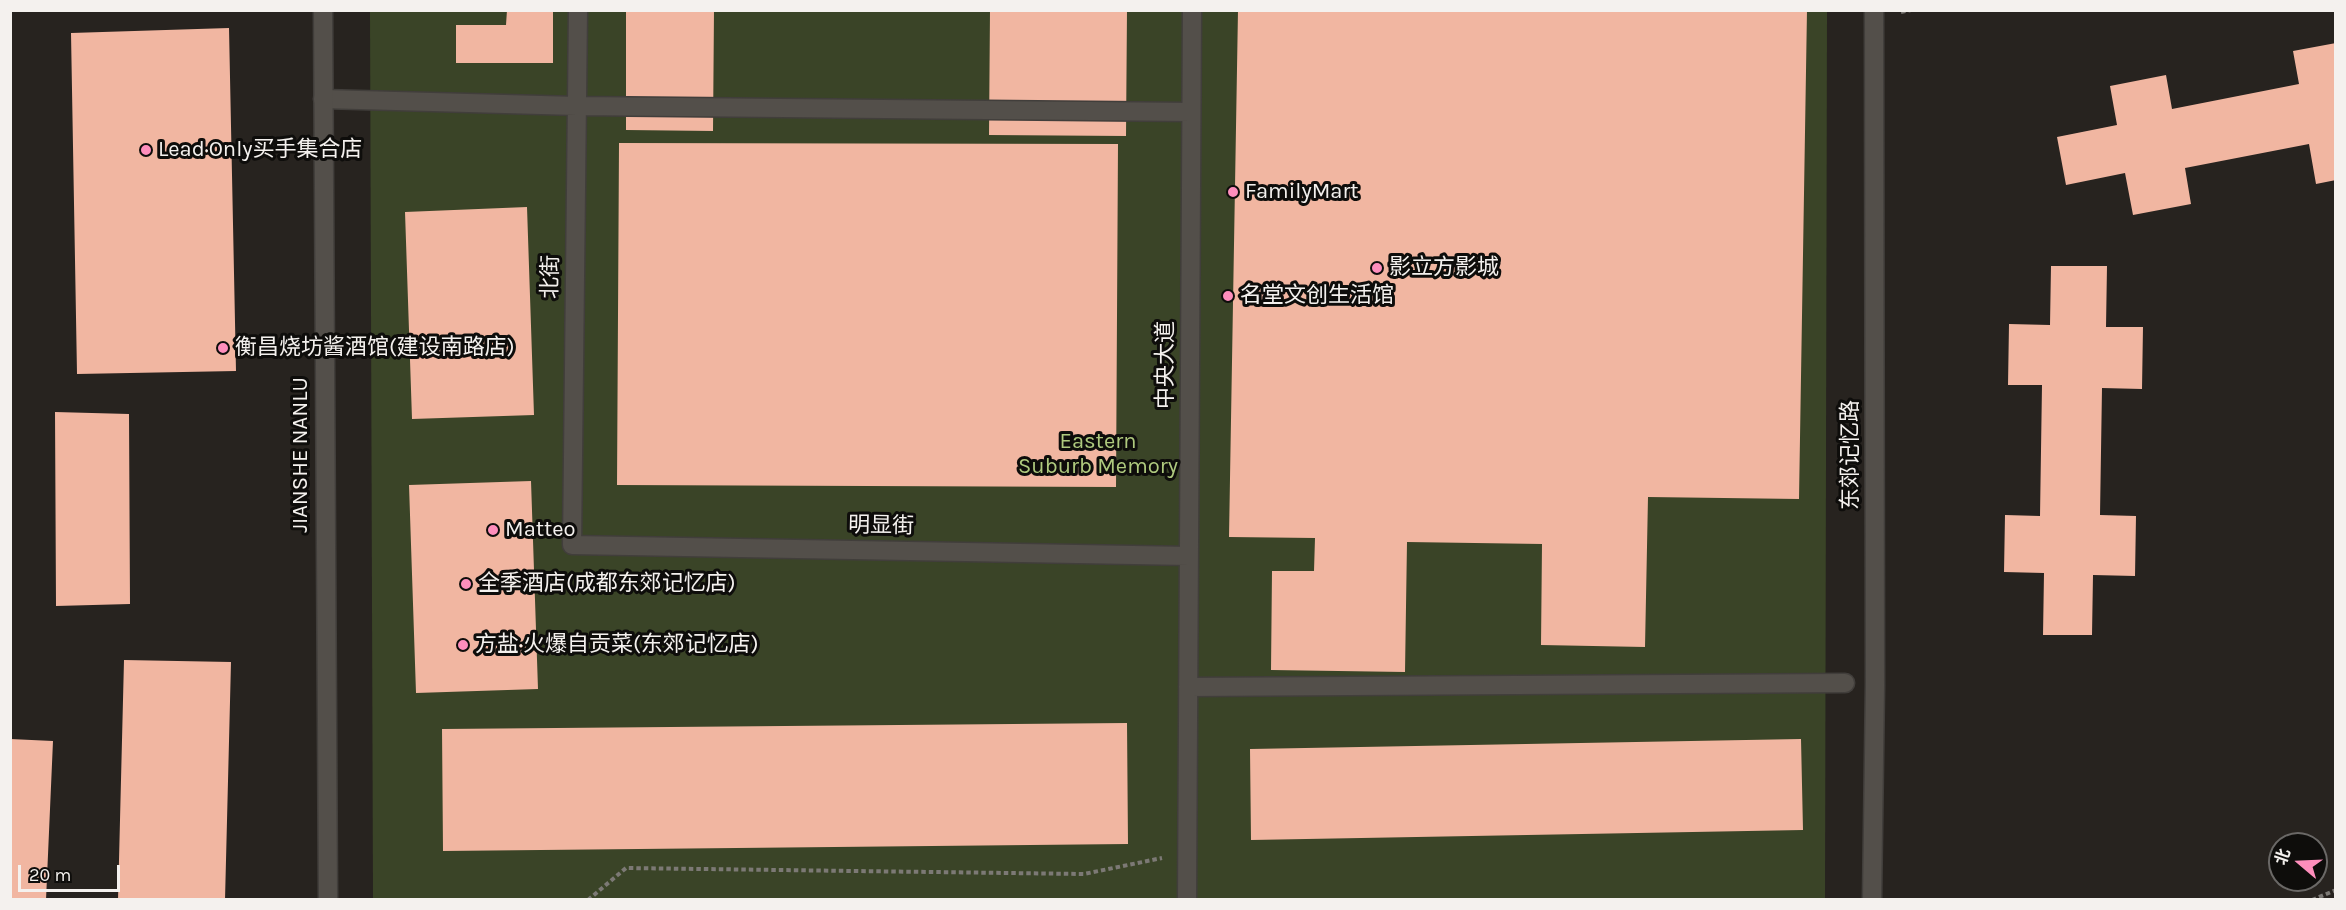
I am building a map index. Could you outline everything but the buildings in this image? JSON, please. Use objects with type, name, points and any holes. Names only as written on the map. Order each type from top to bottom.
[{"type":"street","name":"JIANSHE NANLU","points":[[323,10],[328,900]]},
{"type":"street","name":"北街","points":[[572,545],[578,10]]},
{"type":"street","name":"中央大道","points":[[1187,900],[1192,10]]},
{"type":"street","name":"东郊记忆路","points":[[1872,900],[1875,685],[1874,10]]},
{"type":"street","points":[[323,99],[577,106],[1191,112]]},
{"type":"street","name":"明显街","points":[[572,545],[1189,556]]},
{"type":"street","points":[[1188,687],[1845,683]]},
{"type":"path","points":[[1897,13],[1911,10]]},
{"type":"path","points":[[588,900],[626,868],[1084,874],[1187,853]]},
{"type":"path","points":[[2312,900],[2336,891]]},
{"type":"green space","name":"Eastern Suburb Memory","points":[[370,11],[1827,11],[1825,899],[373,899]]},
{"type":"place","name":"Lead·Only买手集合店","points":[[146,150]]},
{"type":"place","name":"FamilyMart","points":[[1233,192]]},
{"type":"place","name":"影立方影城","points":[[1377,268]]},
{"type":"place","name":"名堂文创生活馆","points":[[1228,296]]},
{"type":"place","name":"衡昌烧坊酱酒馆(建设南路店)","points":[[223,348]]},
{"type":"place","name":"Matteo","points":[[493,530]]},
{"type":"place","name":"全季酒店(成都东郊记忆店)","points":[[466,584]]},
{"type":"place","name":"方盐·火爆自贡菜(东郊记忆店)","points":[[463,645]]}]
